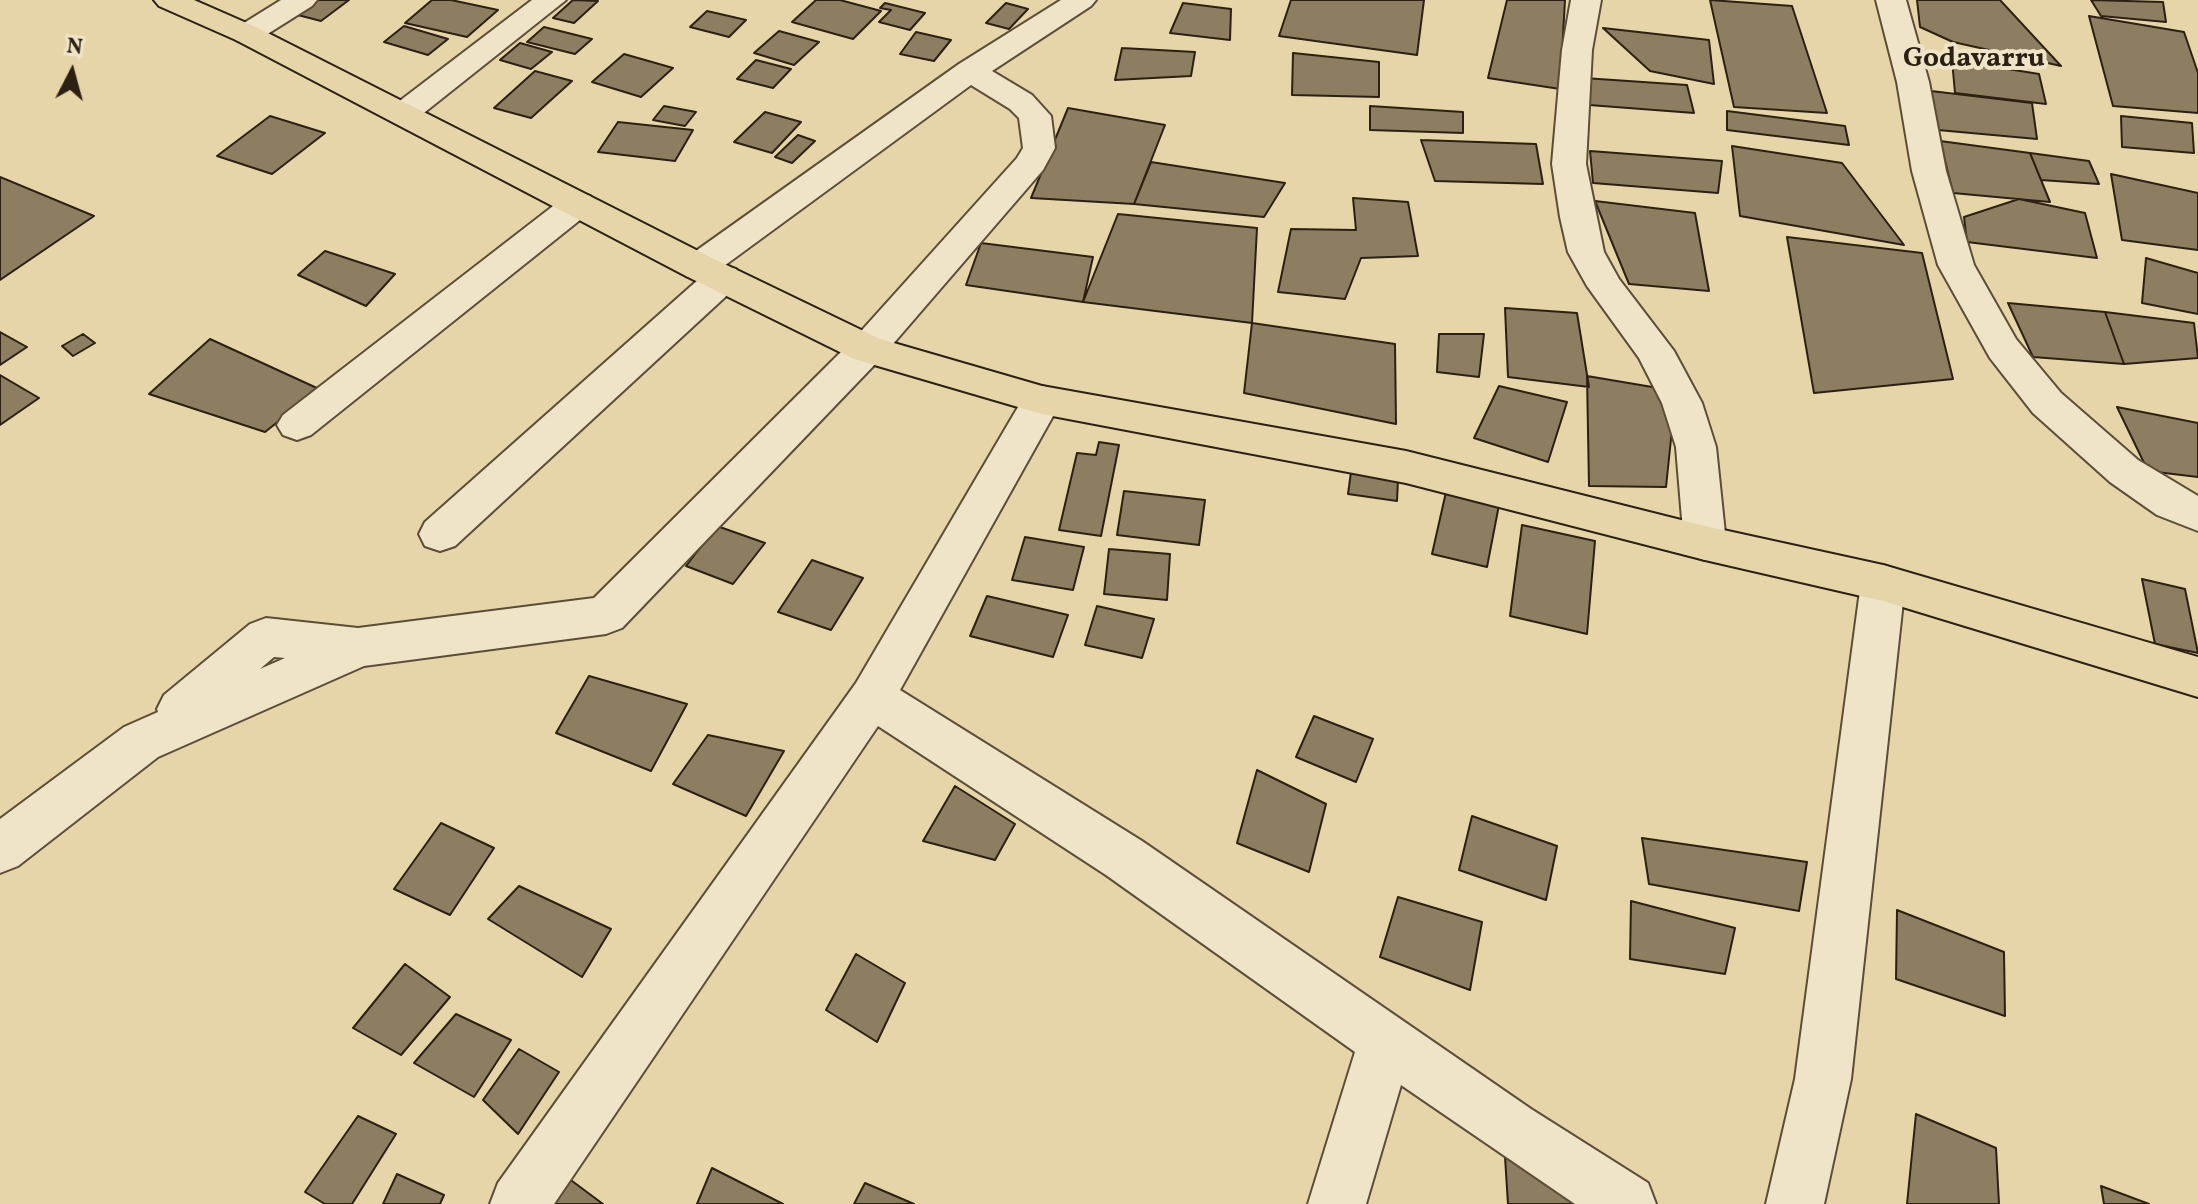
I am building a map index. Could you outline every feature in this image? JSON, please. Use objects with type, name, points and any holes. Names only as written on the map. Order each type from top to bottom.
[{"type":"main road","points":[[169,0],[247,34],[867,349],[1042,400],[1406,467],[1705,543],[1883,583],[2198,677]]},
{"type":"street","points":[[247,34],[302,0]]},
{"type":"street","points":[[404,113],[551,0]]},
{"type":"street","points":[[440,534],[711,272],[970,71],[1081,0]]},
{"type":"street","points":[[1586,0],[1577,50],[1569,164],[1577,217],[1586,252],[1605,286],[1655,351],[1682,403],[1696,447],[1705,543]]},
{"type":"street","points":[[1891,0],[1913,82],[1929,171],[1956,265],[2003,348],[2047,403],[2124,471],[2172,503],[2198,514]]},
{"type":"street","points":[[0,849],[141,742],[359,647],[606,615],[867,349],[1031,163],[1039,148],[1035,116],[1021,102],[970,71]]},
{"type":"street","points":[[297,425],[578,204]]},
{"type":"street","points":[[519,1204],[872,697],[1042,400]]},
{"type":"street","points":[[1795,1204],[1823,1079],[1883,583]]},
{"type":"street","points":[[872,697],[1124,858],[1511,1129],[1627,1204]]},
{"type":"street","points":[[1337,1204],[1386,1041]]},
{"type":"building","points":[[308,0],[349,0],[321,21],[290,13]]},
{"type":"building","points":[[432,0],[451,0],[498,10],[467,37],[405,23]]},
{"type":"building","points":[[573,0],[598,1],[574,23],[553,18]]},
{"type":"building","points":[[816,0],[840,0],[881,11],[853,39],[792,22]]},
{"type":"building","points":[[1291,0],[1424,0],[1417,55],[1279,36]]},
{"type":"building","points":[[1507,0],[1565,0],[1560,89],[1488,78]]},
{"type":"building","points":[[1710,0],[1792,6],[1827,113],[1734,107]]},
{"type":"building","points":[[1917,0],[2000,0],[2061,66],[1953,42],[1920,27]]},
{"type":"building","points":[[2091,0],[2163,2],[2166,22],[2101,16]]},
{"type":"building","points":[[885,3],[925,13],[910,30],[879,22],[891,10],[880,8]]},
{"type":"building","points":[[1006,3],[1028,9],[1009,29],[986,23]]},
{"type":"building","points":[[1183,3],[1231,9],[1230,40],[1170,33]]},
{"type":"building","points":[[707,11],[746,20],[729,37],[690,27]]},
{"type":"building","points":[[2089,16],[2184,32],[2198,73],[2198,113],[2113,106]]},
{"type":"building","points":[[404,26],[448,39],[428,55],[384,42]]},
{"type":"building","points":[[544,27],[592,39],[575,54],[527,42]]},
{"type":"building","points":[[1603,28],[1709,40],[1714,84],[1650,71]]},
{"type":"building","points":[[779,31],[819,42],[794,65],[754,53]]},
{"type":"building","points":[[916,32],[951,40],[934,61],[900,54]]},
{"type":"building","points":[[520,43],[552,52],[531,69],[500,60]]},
{"type":"building","points":[[1122,48],[1195,52],[1191,76],[1115,80]]},
{"type":"building","points":[[1293,53],[1379,62],[1379,97],[1292,95]]},
{"type":"building","points":[[624,54],[673,68],[641,97],[592,82]]},
{"type":"building","points":[[756,60],[791,69],[773,88],[737,79]]},
{"type":"building","points":[[1952,60],[2039,74],[2046,104],[1955,93]]},
{"type":"building","points":[[535,71],[572,81],[531,118],[494,108]]},
{"type":"building","points":[[1584,78],[1687,85],[1694,113],[1589,105]]},
{"type":"building","points":[[1931,91],[2032,103],[2037,139],[1938,130]]},
{"type":"building","points":[[664,106],[696,112],[685,126],[653,120]]},
{"type":"building","points":[[1370,106],[1463,112],[1463,133],[1370,130]]},
{"type":"building","points":[[1068,108],[1165,125],[1134,204],[1031,198]]},
{"type":"building","points":[[1727,111],[1845,126],[1849,145],[1727,130]]},
{"type":"building","points":[[765,112],[801,122],[772,153],[734,142]]},
{"type":"building","points":[[270,116],[325,133],[272,174],[217,156]]},
{"type":"building","points":[[2121,116],[2192,123],[2194,153],[2122,147]]},
{"type":"building","points":[[618,122],[693,130],[675,161],[598,152]]},
{"type":"building","points":[[798,135],[815,141],[792,163],[775,157]]},
{"type":"building","points":[[1421,140],[1536,144],[1543,184],[1435,181]]},
{"type":"building","points":[[1940,141],[2030,153],[2050,202],[1953,193]]},
{"type":"building","points":[[1732,146],[1842,163],[1904,245],[1740,216]]},
{"type":"building","points":[[1590,151],[1722,161],[1718,193],[1593,183]]},
{"type":"building","points":[[2030,153],[2089,161],[2099,184],[2041,180]]},
{"type":"building","points":[[1151,162],[1285,183],[1264,217],[1134,204]]},
{"type":"building","points":[[2111,174],[2198,193],[2198,250],[2122,240]]},
{"type":"building","points":[[0,177],[94,216],[0,280]]},
{"type":"building","points":[[1353,198],[1408,202],[1418,256],[1361,258],[1345,299],[1278,292],[1291,229],[1356,230]]},
{"type":"building","points":[[2019,199],[2085,213],[2097,258],[1967,242],[1964,217]]},
{"type":"building","points":[[1595,201],[1695,213],[1709,291],[1629,284]]},
{"type":"building","points":[[1118,214],[1257,228],[1252,323],[1083,302]]},
{"type":"building","points":[[1787,237],[1922,253],[1953,379],[1814,393]]},
{"type":"building","points":[[981,243],[1093,257],[1083,302],[966,285]]},
{"type":"building","points":[[325,251],[395,274],[366,306],[298,275]]},
{"type":"building","points":[[2146,258],[2198,273],[2198,314],[2142,303]]},
{"type":"building","points":[[2008,303],[2105,312],[2124,364],[2033,357]]},
{"type":"building","points":[[1505,308],[1577,313],[1589,387],[1508,377]]},
{"type":"building","points":[[2105,312],[2194,323],[2198,358],[2124,364]]},
{"type":"building","points":[[1252,323],[1395,344],[1396,424],[1244,393]]},
{"type":"building","points":[[0,332],[27,347],[0,365]]},
{"type":"building","points":[[83,334],[95,343],[73,356],[62,346]]},
{"type":"building","points":[[1439,334],[1484,334],[1479,377],[1437,372]]},
{"type":"building","points":[[210,339],[319,389],[265,432],[149,394]]},
{"type":"building","points":[[0,375],[39,398],[0,425]]},
{"type":"building","points":[[1587,376],[1676,391],[1666,487],[1589,486]]},
{"type":"building","points":[[1499,386],[1567,402],[1548,462],[1474,438]]},
{"type":"building","points":[[2117,407],[2198,423],[2198,477],[2148,471]]},
{"type":"building","points":[[1099,442],[1119,445],[1101,536],[1059,530],[1077,453],[1096,455]]},
{"type":"building","points":[[1351,472],[1398,479],[1397,501],[1348,494]]},
{"type":"building","points":[[1124,491],[1205,500],[1199,545],[1117,535]]},
{"type":"building","points":[[1446,492],[1499,505],[1487,567],[1432,554]]},
{"type":"building","points":[[1522,525],[1595,541],[1587,634],[1510,616]]},
{"type":"building","points":[[717,526],[765,543],[733,584],[686,566]]},
{"type":"building","points":[[1025,537],[1084,547],[1073,590],[1012,580]]},
{"type":"building","points":[[1109,549],[1170,554],[1167,600],[1104,594]]},
{"type":"building","points":[[812,560],[863,578],[831,630],[778,612]]},
{"type":"building","points":[[2142,579],[2185,589],[2198,653],[2155,644]]},
{"type":"building","points":[[987,596],[1068,615],[1053,657],[970,636]]},
{"type":"building","points":[[1097,606],[1154,619],[1142,658],[1085,645]]},
{"type":"building","points":[[589,676],[687,704],[651,771],[556,733]]},
{"type":"building","points":[[1314,716],[1373,739],[1356,782],[1296,757]]},
{"type":"building","points":[[708,735],[784,751],[746,816],[673,784]]},
{"type":"building","points":[[1257,770],[1326,804],[1309,872],[1237,843]]},
{"type":"building","points":[[955,786],[1015,824],[995,860],[923,841]]},
{"type":"building","points":[[1472,816],[1557,846],[1546,900],[1459,870]]},
{"type":"building","points":[[441,823],[494,848],[450,915],[394,889]]},
{"type":"building","points":[[1642,838],[1807,862],[1799,911],[1649,884]]},
{"type":"building","points":[[519,886],[611,929],[582,977],[488,919]]},
{"type":"building","points":[[1398,897],[1482,922],[1470,990],[1380,957]]},
{"type":"building","points":[[1631,901],[1735,928],[1725,974],[1630,959]]},
{"type":"building","points":[[1897,910],[2004,952],[2005,1016],[1896,979]]},
{"type":"building","points":[[856,954],[905,983],[877,1042],[826,1010]]},
{"type":"building","points":[[405,964],[450,997],[401,1055],[353,1028]]},
{"type":"building","points":[[456,1014],[511,1040],[474,1097],[414,1063]]},
{"type":"building","points":[[519,1049],[559,1072],[518,1134],[483,1100]]},
{"type":"building","points":[[1916,1114],[1996,1148],[1999,1204],[1907,1204]]},
{"type":"building","points":[[358,1116],[396,1134],[352,1204],[325,1204],[305,1192]]},
{"type":"building","points":[[1505,1157],[1595,1204],[1508,1204]]},
{"type":"building","points":[[712,1168],[783,1204],[697,1204]]},
{"type":"building","points":[[397,1174],[444,1195],[440,1204],[383,1204]]},
{"type":"building","points":[[564,1175],[603,1204],[543,1204]]},
{"type":"building","points":[[865,1183],[914,1204],[854,1204]]},
{"type":"building","points":[[2101,1186],[2149,1204],[2104,1204]]},
{"type":"district","name":"Godavarru","points":[[1974,61]]}]
